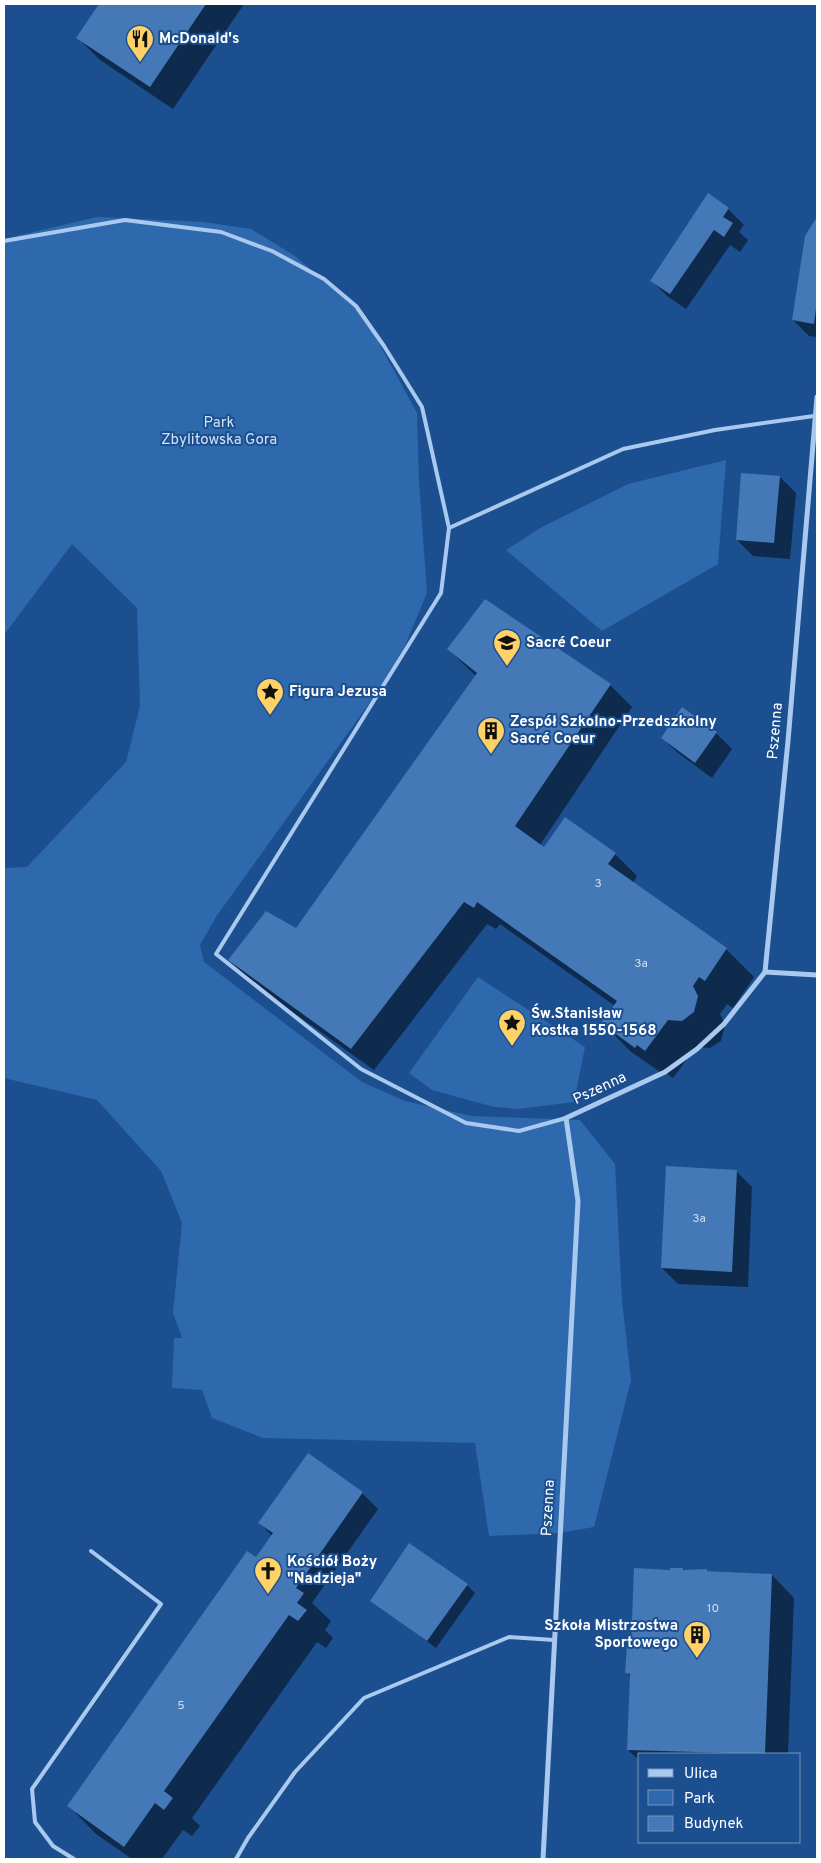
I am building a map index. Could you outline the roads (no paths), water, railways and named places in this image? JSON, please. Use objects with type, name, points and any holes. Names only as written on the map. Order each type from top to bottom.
[{"type":"street","name":"Pszenna","points":[[543,1859],[578,1201],[566,1118],[665,1072],[697,1049],[724,1024],[765,972],[788,741],[817,397]]},
{"type":"street","points":[[765,972],[817,975]]},
{"type":"lane","points":[[4,241],[125,220],[221,232],[272,250],[324,279],[356,306],[384,346],[422,407],[449,528],[441,593],[216,954],[361,1069],[466,1123],[519,1131],[566,1118]]},
{"type":"lane","points":[[449,528],[623,449],[715,430],[814,416]]},
{"type":"lane","points":[[74,1859],[53,1846],[35,1822],[32,1790],[161,1604],[91,1551]]},
{"type":"lane","points":[[236,1859],[248,1838],[295,1772],[364,1698],[508,1637],[554,1640]]},
{"type":"place","name":"McDonald's","points":[[140,63]]},
{"type":"place","name":"Sacré Coeur","points":[[507,667]]},
{"type":"place","name":"Figura Jezusa","points":[[270,716]]},
{"type":"place","name":"Zespół Szkolno-Przedszkolny Sacré Coeur","points":[[491,755]]},
{"type":"place","name":"Św.Stanisław Kostka 1550-1568","points":[[512,1047]]},
{"type":"place","name":"Kościół Boży \"Nadzieja\"","points":[[268,1595]]},
{"type":"place","name":"Szkoła Mistrzostwa Sportowego","points":[[697,1659]]},
{"type":"park label","name":"Park Zbylitowska Gora","points":[[219,432]]}]
